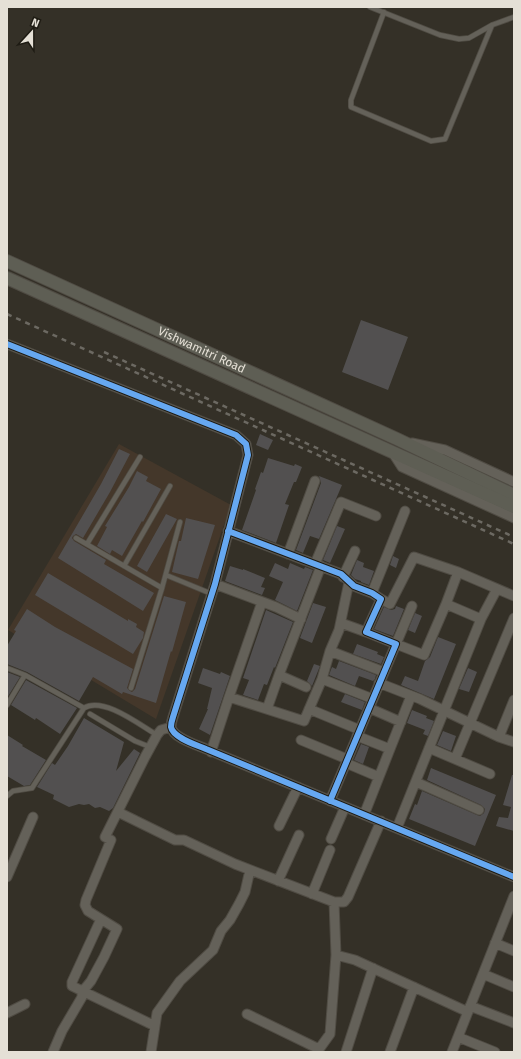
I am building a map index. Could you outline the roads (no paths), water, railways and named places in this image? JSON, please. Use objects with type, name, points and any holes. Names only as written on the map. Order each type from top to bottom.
[{"type":"main road","name":"Vishwamitri Road","points":[[7,261],[514,495]]},
{"type":"main road","name":"Vishwamitri Road","points":[[7,278],[514,507]]},
{"type":"street","points":[[7,344],[236,435],[246,444],[248,455],[215,584],[173,717],[171,727],[174,733],[180,738],[211,752],[514,876]]},
{"type":"street","points":[[397,440],[445,450],[514,482]]},
{"type":"street","points":[[393,453],[402,467],[514,518]]},
{"type":"street","points":[[288,554],[315,481]]},
{"type":"street","points":[[266,709],[301,619],[318,565],[341,502],[376,516]]},
{"type":"street","points":[[372,593],[405,511]]},
{"type":"street","points":[[228,531],[341,574],[354,586],[372,593],[390,604],[414,557],[458,572],[514,596]]},
{"type":"street","points":[[229,696],[304,721],[322,679],[330,651],[341,623],[346,579],[355,551]]},
{"type":"street","points":[[341,623],[424,655],[458,572]]},
{"type":"street","points":[[215,584],[301,619]]},
{"type":"street","points":[[397,828],[481,619],[496,589]]},
{"type":"street","points":[[366,632],[381,599]]},
{"type":"street","points":[[211,752],[262,602]]},
{"type":"street","points":[[446,604],[481,619]]},
{"type":"street","points":[[330,800],[412,606]]},
{"type":"street","points":[[455,759],[511,635],[514,618]]},
{"type":"street","points":[[330,651],[384,672]]},
{"type":"street","points":[[279,675],[306,687]]},
{"type":"street","points":[[322,679],[373,699]]},
{"type":"street","points":[[379,684],[444,710],[499,737],[514,742]]},
{"type":"street","points":[[364,815],[411,696]]},
{"type":"street","points":[[499,737],[514,700]]},
{"type":"street","points":[[309,708],[390,749]]},
{"type":"street","points":[[369,708],[401,722]]},
{"type":"street","points":[[53,1052],[62,1031],[82,997],[82,992],[91,981],[117,929],[88,911],[85,905],[110,840],[105,837],[157,735],[161,730],[171,727]]},
{"type":"street","points":[[301,740],[379,777]]},
{"type":"street","points":[[429,748],[490,774]]},
{"type":"street","points":[[416,782],[479,810]]},
{"type":"street","points":[[280,826],[298,787]]},
{"type":"street","points":[[331,838],[344,807]]},
{"type":"street","points":[[118,812],[175,840],[184,840],[250,870],[334,902],[344,902],[348,897],[381,822]]},
{"type":"street","points":[[7,877],[33,817]]},
{"type":"street","points":[[278,881],[299,835]]},
{"type":"street","points":[[312,894],[330,850]]},
{"type":"street","points":[[152,1052],[157,1013],[180,981],[213,950],[221,931],[230,920],[245,892],[250,870]]},
{"type":"street","points":[[452,1052],[514,896]]},
{"type":"street","points":[[248,1014],[318,1050],[330,1034],[336,955],[334,902]]},
{"type":"street","points":[[100,919],[72,982],[72,986],[155,1026]]},
{"type":"street","points":[[495,943],[514,951]]},
{"type":"street","points":[[336,955],[355,960],[414,987],[469,1009],[514,1023]]},
{"type":"street","points":[[346,1052],[373,968]]},
{"type":"street","points":[[483,974],[514,987]]},
{"type":"street","points":[[390,1052],[414,987]]},
{"type":"street","points":[[7,1013],[24,1004]]},
{"type":"street","points":[[458,1037],[495,1052]]},
{"type":"lane","points":[[370,7],[440,35],[459,39],[469,38],[492,25],[514,17]]},
{"type":"lane","points":[[384,12],[350,105],[351,107],[431,141],[445,139],[492,25]]},
{"type":"lane","points":[[87,544],[140,457]]},
{"type":"lane","points":[[124,566],[170,486]]},
{"type":"lane","points":[[131,688],[166,575],[180,522]]},
{"type":"lane","points":[[76,538],[162,588]]},
{"type":"lane","points":[[166,575],[212,594]]},
{"type":"lane","points":[[7,668],[25,675],[84,708]]},
{"type":"lane","points":[[7,705],[25,675]]},
{"type":"lane","points":[[8,794],[13,791],[32,788],[84,708],[94,704],[111,708],[157,735]]},
{"type":"lane","points":[[90,714],[150,747]]},
{"type":"railway","points":[[7,314],[514,544]]},
{"type":"railway","points":[[104,352],[514,537]]}]
